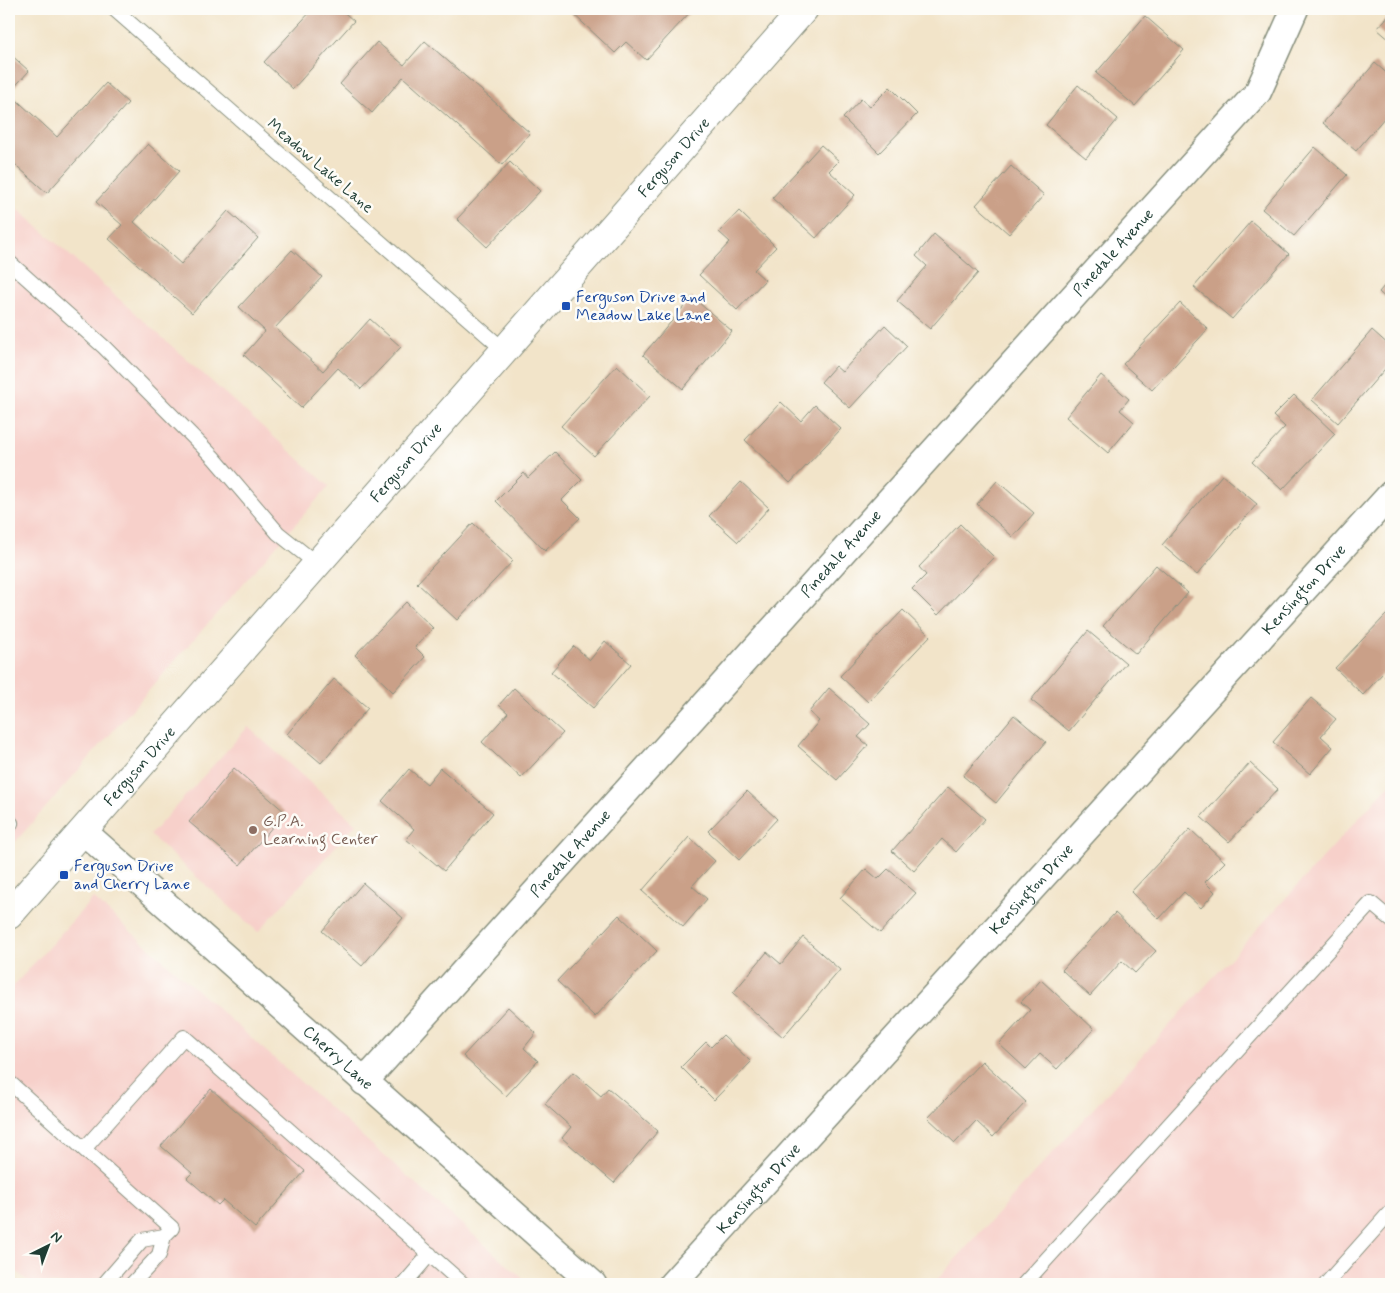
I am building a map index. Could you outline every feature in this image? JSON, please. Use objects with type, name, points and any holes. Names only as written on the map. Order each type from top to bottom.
[{"type":"street","name":"Ferguson Drive","points":[[9,915],[804,9]]},
{"type":"street","name":"Pinedale Avenue","points":[[364,1082],[1258,92],[1295,9]]},
{"type":"street","name":"Kensington Drive","points":[[672,1284],[1391,494]]},
{"type":"street","name":"Cherry Lane","points":[[83,831],[593,1284]]},
{"type":"lane","name":"Meadow Lake Lane","points":[[114,9],[504,350]]},
{"type":"lane","points":[[9,262],[104,346],[214,458],[278,533],[317,564]]},
{"type":"lane","points":[[9,821],[11,823],[9,827]]},
{"type":"lane","points":[[1024,1284],[1371,903],[1391,920]]},
{"type":"lane","points":[[84,1149],[184,1037],[464,1284]]},
{"type":"lane","points":[[9,1082],[172,1228],[164,1236],[159,1256],[132,1284]]},
{"type":"lane","points":[[1326,1284],[1391,1210]]},
{"type":"lane","points":[[108,1283],[142,1240],[164,1236]]},
{"type":"lane","points":[[404,1284],[430,1254]]},
{"type":"shaded area","points":[[9,201],[329,486],[9,849]]},
{"type":"shaded area","name":"G.P.A. Learning Center","points":[[248,727],[356,824],[258,932],[150,835]]},
{"type":"shaded area","points":[[1391,783],[1391,1284],[933,1284]]},
{"type":"shaded area","points":[[93,898],[529,1284],[31,1284],[9,1265],[9,991]]},
{"type":"building","points":[[313,9],[340,9],[354,21],[293,89],[264,62]]},
{"type":"building","points":[[568,9],[629,9],[635,14],[640,9],[693,9],[646,60],[626,42],[615,53]]},
{"type":"building","points":[[1391,13],[1391,41],[1377,29]]},
{"type":"building","points":[[1145,16],[1184,50],[1135,106],[1096,73]]},
{"type":"building","points":[[425,41],[530,133],[502,165],[403,77],[372,113],[340,84],[377,42],[404,65]]},
{"type":"building","points":[[9,53],[29,71],[9,93]]},
{"type":"building","points":[[1375,63],[1391,77],[1391,110],[1356,151],[1323,123]]},
{"type":"building","points":[[106,83],[128,103],[47,193],[9,159],[9,93],[57,137]]},
{"type":"building","points":[[1078,85],[1118,119],[1086,158],[1046,125]]},
{"type":"building","points":[[890,87],[917,114],[879,153],[843,118],[861,99],[870,107]]},
{"type":"building","points":[[148,144],[179,171],[134,222],[181,264],[228,211],[258,238],[192,313],[109,239],[122,225],[96,202]]},
{"type":"building","points":[[821,145],[839,161],[829,171],[855,195],[816,238],[772,198]]},
{"type":"building","points":[[1315,147],[1347,175],[1294,236],[1262,209]]},
{"type":"building","points":[[510,162],[540,191],[487,247],[457,219]]},
{"type":"building","points":[[1011,166],[1044,195],[1009,234],[976,205]]},
{"type":"building","points":[[739,211],[776,247],[754,270],[765,280],[737,310],[699,275],[730,242],[719,232]]},
{"type":"building","points":[[1251,221],[1289,254],[1232,319],[1194,287]]},
{"type":"building","points":[[934,234],[978,273],[930,329],[897,301],[927,266],[916,256]]},
{"type":"building","points":[[292,250],[322,277],[275,328],[323,371],[370,319],[401,347],[361,389],[338,368],[301,408],[244,355],[265,331],[239,307]]},
{"type":"building","points":[[1391,278],[1391,303],[1379,292]]},
{"type":"building","points":[[692,297],[732,331],[683,389],[643,355]]},
{"type":"building","points":[[1180,303],[1208,329],[1152,390],[1123,364]]},
{"type":"building","points":[[885,325],[907,346],[850,408],[821,382],[835,366],[842,372]]},
{"type":"building","points":[[1372,330],[1391,347],[1391,362],[1338,423],[1312,400]]},
{"type":"building","points":[[617,365],[650,396],[594,456],[561,426]]},
{"type":"building","points":[[1101,375],[1129,399],[1120,410],[1134,422],[1108,453],[1066,417]]},
{"type":"building","points":[[1294,395],[1335,434],[1282,490],[1252,462],[1285,427],[1273,416]]},
{"type":"building","points":[[781,402],[801,421],[815,405],[841,429],[790,483],[745,440]]},
{"type":"building","points":[[555,452],[582,480],[562,500],[580,518],[545,551],[496,501],[524,473],[528,478]]},
{"type":"building","points":[[1222,475],[1257,504],[1197,575],[1162,545]]},
{"type":"building","points":[[997,481],[1034,513],[1013,537],[977,504]]},
{"type":"building","points":[[741,482],[769,508],[738,542],[709,516]]},
{"type":"building","points":[[473,523],[513,561],[457,620],[417,583]]},
{"type":"building","points":[[960,524],[994,557],[938,615],[912,589],[926,575],[919,567]]},
{"type":"building","points":[[1156,565],[1188,593],[1136,654],[1103,626]]},
{"type":"building","points":[[406,602],[433,628],[415,647],[425,657],[393,692],[355,655]]},
{"type":"building","points":[[903,610],[930,636],[868,702],[840,676]]},
{"type":"building","points":[[1387,614],[1391,618],[1391,683],[1382,674],[1363,695],[1335,668]]},
{"type":"building","points":[[1088,631],[1126,663],[1069,731],[1031,700]]},
{"type":"building","points":[[605,641],[631,664],[593,708],[551,672],[574,646],[590,660]]},
{"type":"building","points":[[334,679],[368,708],[321,763],[287,734]]},
{"type":"building","points":[[514,688],[563,733],[521,778],[482,742],[508,713],[499,705]]},
{"type":"building","points":[[829,688],[870,724],[858,737],[868,745],[837,780],[798,746],[819,721],[809,712]]},
{"type":"building","points":[[1311,698],[1336,719],[1321,736],[1333,747],[1310,774],[1273,742]]},
{"type":"building","points":[[1014,715],[1046,742],[996,803],[963,776]]},
{"type":"building","points":[[1250,763],[1278,789],[1229,842],[1201,817]]},
{"type":"building","points":[[234,768],[285,812],[240,865],[189,822]]},
{"type":"building","points":[[440,768],[493,813],[444,871],[406,839],[414,829],[382,801],[409,769],[427,784]]},
{"type":"building","points":[[948,787],[985,819],[956,852],[942,839],[914,871],[892,851]]},
{"type":"building","points":[[747,791],[777,819],[739,860],[708,831]]},
{"type":"building","points":[[1190,829],[1225,862],[1205,882],[1215,892],[1201,908],[1184,892],[1159,919],[1131,892]]},
{"type":"building","points":[[689,837],[715,861],[692,886],[707,899],[683,927],[642,891]]},
{"type":"building","points":[[866,869],[878,879],[888,869],[916,893],[880,933],[840,898]]},
{"type":"building","points":[[363,883],[403,918],[362,966],[322,931]]},
{"type":"building","points":[[1115,913],[1156,951],[1135,973],[1122,961],[1090,996],[1062,970]]},
{"type":"building","points":[[619,915],[657,951],[595,1017],[557,981]]},
{"type":"building","points":[[803,937],[840,970],[783,1037],[733,993],[767,952],[781,964]]},
{"type":"building","points":[[1041,980],[1094,1029],[1057,1069],[1040,1054],[1026,1069],[999,1044],[1030,1010],[1021,1002]]},
{"type":"building","points":[[508,1007],[536,1033],[524,1048],[538,1061],[506,1096],[463,1056]]},
{"type":"building","points":[[723,1035],[751,1062],[714,1100],[681,1067],[706,1042],[711,1047]]},
{"type":"building","points":[[982,1061],[1026,1102],[993,1137],[976,1121],[955,1143],[928,1118]]},
{"type":"building","points":[[573,1072],[601,1096],[608,1088],[658,1131],[614,1183],[562,1138],[571,1127],[545,1104]]},
{"type":"building","points":[[211,1089],[305,1171],[255,1228],[223,1200],[218,1205],[187,1178],[192,1173],[161,1146]]},
{"type":"place","name":"Ferguson Drive and Meadow Lake Lane","points":[[566,306]]},
{"type":"place","name":"G.P.A. Learning Center","points":[[253,830]]},
{"type":"place","name":"Ferguson Drive and Cherry Lane","points":[[64,875]]}]
